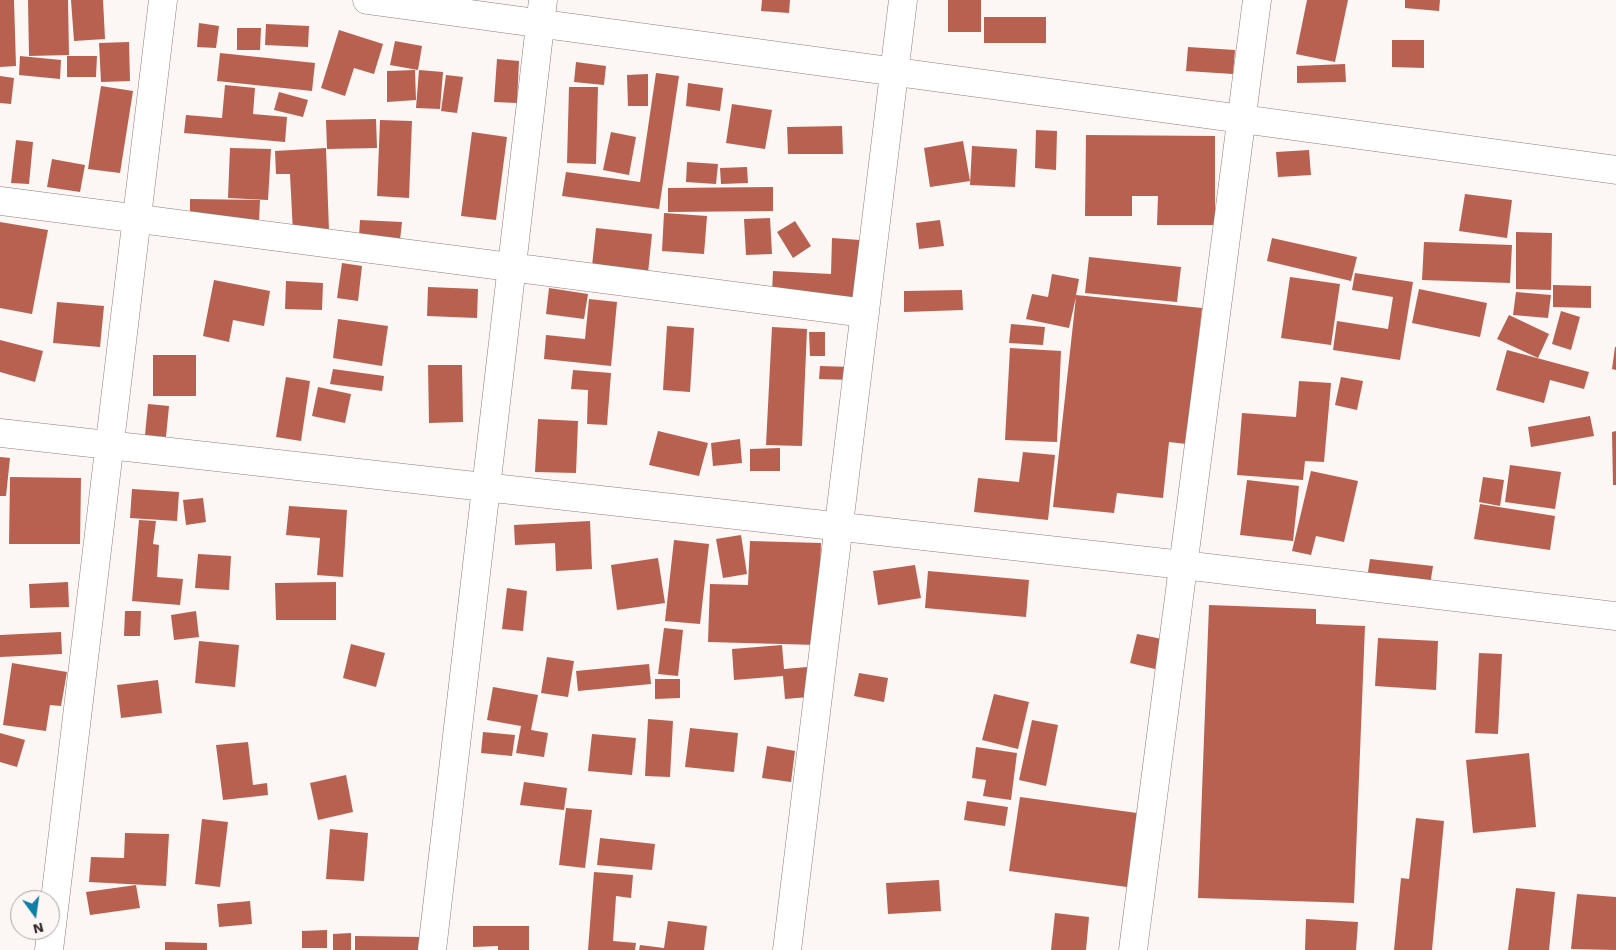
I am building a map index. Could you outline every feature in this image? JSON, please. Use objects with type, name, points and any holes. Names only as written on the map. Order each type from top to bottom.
[{"type":"street","points":[[49,950],[163,0]]},
{"type":"street","points":[[367,0],[542,12],[894,72],[1616,170]]},
{"type":"street","points":[[788,950],[903,0]]},
{"type":"street","points":[[1133,950],[1257,0]]},
{"type":"street","points":[[432,950],[542,12]]},
{"type":"street","points":[[0,201],[865,313]]},
{"type":"street","points":[[0,432],[1183,565],[1616,616]]},
{"type":"building","points":[[0,0],[14,0],[16,66],[0,67]]},
{"type":"building","points":[[28,0],[68,0],[69,55],[29,56]]},
{"type":"building","points":[[71,0],[103,0],[105,39],[74,41]]},
{"type":"building","points":[[762,0],[790,0],[789,13],[761,11]]},
{"type":"building","points":[[948,0],[981,0],[981,32],[948,32]]},
{"type":"building","points":[[1307,0],[1348,0],[1335,62],[1296,54]]},
{"type":"building","points":[[1405,0],[1440,0],[1439,11],[1405,8]]},
{"type":"building","points":[[984,17],[1046,17],[1046,43],[984,43]]},
{"type":"building","points":[[199,23],[219,26],[216,48],[197,47]]},
{"type":"building","points":[[266,24],[309,26],[308,47],[265,45]]},
{"type":"building","points":[[237,28],[261,28],[260,50],[237,50]]},
{"type":"building","points":[[339,30],[383,44],[374,74],[354,68],[345,96],[321,88]]},
{"type":"building","points":[[1392,40],[1424,40],[1424,68],[1392,67]]},
{"type":"building","points":[[395,41],[422,46],[418,70],[390,65]]},
{"type":"building","points":[[129,42],[130,81],[101,82],[99,43]]},
{"type":"building","points":[[1188,47],[1235,50],[1233,74],[1186,71]]},
{"type":"building","points":[[220,53],[315,63],[312,91],[217,81]]},
{"type":"building","points":[[20,56],[61,60],[60,79],[19,75]]},
{"type":"building","points":[[67,56],[97,56],[96,77],[67,77]]},
{"type":"building","points":[[497,59],[519,61],[517,103],[494,102]]},
{"type":"building","points":[[576,62],[606,66],[604,85],[574,82]]},
{"type":"building","points":[[1345,64],[1346,82],[1297,83],[1297,66]]},
{"type":"building","points":[[415,70],[416,100],[387,102],[387,71]]},
{"type":"building","points":[[419,70],[443,72],[440,109],[416,108]]},
{"type":"building","points":[[656,73],[679,76],[659,209],[562,196],[566,172],[640,182]]},
{"type":"building","points":[[648,74],[648,106],[628,106],[627,75]]},
{"type":"building","points":[[446,75],[463,77],[457,113],[441,111]]},
{"type":"building","points":[[0,76],[14,78],[11,104],[0,103]]},
{"type":"building","points":[[688,83],[723,88],[720,111],[686,106]]},
{"type":"building","points":[[225,85],[255,88],[253,114],[287,117],[285,142],[184,133],[186,115],[222,118]]},
{"type":"building","points":[[101,86],[133,91],[120,173],[88,169]]},
{"type":"building","points":[[569,87],[598,87],[596,164],[567,163]]},
{"type":"building","points":[[279,92],[308,100],[303,117],[274,110]]},
{"type":"building","points":[[732,104],[772,110],[765,149],[726,143]]},
{"type":"building","points":[[376,119],[377,148],[327,149],[326,120]]},
{"type":"building","points":[[380,120],[412,121],[409,198],[377,196]]},
{"type":"building","points":[[842,126],[843,154],[788,154],[787,127]]},
{"type":"building","points":[[1036,130],[1057,131],[1056,170],[1035,168]]},
{"type":"building","points":[[472,132],[507,137],[496,220],[461,216]]},
{"type":"building","points":[[611,132],[636,137],[629,175],[603,170]]},
{"type":"building","points":[[1086,135],[1215,136],[1215,225],[1157,225],[1158,196],[1132,196],[1132,216],[1085,216]]},
{"type":"building","points":[[16,140],[33,142],[29,184],[11,183]]},
{"type":"building","points":[[963,141],[970,181],[930,187],[924,148]]},
{"type":"building","points":[[972,146],[1017,149],[1015,187],[970,185]]},
{"type":"building","points":[[230,148],[271,149],[268,200],[228,198]]},
{"type":"building","points":[[326,148],[329,231],[293,233],[290,174],[276,174],[275,151]]},
{"type":"building","points":[[1309,150],[1311,175],[1278,177],[1276,152]]},
{"type":"building","points":[[52,159],[85,165],[80,192],[47,187]]},
{"type":"building","points":[[687,162],[718,164],[716,184],[686,182]]},
{"type":"building","points":[[747,167],[748,183],[721,184],[720,168]]},
{"type":"building","points":[[773,187],[773,211],[668,212],[668,188]]},
{"type":"building","points":[[1465,194],[1512,200],[1507,238],[1459,231]]},
{"type":"building","points":[[190,199],[260,200],[259,222],[190,220]]},
{"type":"building","points":[[664,213],[707,216],[704,254],[662,251]]},
{"type":"building","points":[[770,218],[772,254],[746,255],[744,219]]},
{"type":"building","points":[[360,220],[402,222],[400,240],[359,237]]},
{"type":"building","points":[[940,220],[944,246],[919,249],[916,223]]},
{"type":"building","points":[[795,221],[811,246],[793,258],[777,232]]},
{"type":"building","points":[[0,222],[48,230],[32,314],[0,308]]},
{"type":"building","points":[[596,228],[652,234],[648,273],[592,266]]},
{"type":"building","points":[[1516,232],[1552,233],[1551,290],[1516,289]]},
{"type":"building","points":[[832,238],[860,240],[857,298],[772,293],[773,271],[831,274]]},
{"type":"building","points":[[1272,238],[1357,257],[1351,281],[1267,261]]},
{"type":"building","points":[[1424,242],[1512,245],[1510,283],[1422,280]]},
{"type":"building","points":[[1089,257],[1181,267],[1177,302],[1085,293]]},
{"type":"building","points":[[342,263],[362,266],[358,301],[337,298]]},
{"type":"building","points":[[1355,273],[1413,282],[1400,360],[1333,350],[1337,321],[1388,329],[1393,297],[1352,290]]},
{"type":"building","points":[[1052,274],[1079,279],[1076,295],[1202,308],[1187,444],[1169,442],[1163,498],[1117,493],[1114,513],[1053,507],[1076,297],[1069,328],[1026,319],[1032,294],[1048,297]]},
{"type":"building","points":[[1290,277],[1340,284],[1331,345],[1281,338]]},
{"type":"building","points":[[214,280],[270,291],[264,326],[233,320],[229,342],[203,336]]},
{"type":"building","points":[[286,281],[323,283],[322,310],[285,309]]},
{"type":"building","points":[[1553,285],[1591,286],[1591,308],[1553,307]]},
{"type":"building","points":[[428,287],[478,289],[477,318],[427,316]]},
{"type":"building","points":[[549,288],[588,294],[584,319],[546,314]]},
{"type":"building","points":[[1419,289],[1487,303],[1480,337],[1412,323]]},
{"type":"building","points":[[962,290],[963,310],[904,312],[904,291]]},
{"type":"building","points":[[1516,292],[1551,295],[1548,318],[1513,315]]},
{"type":"building","points":[[589,299],[617,302],[611,366],[544,359],[546,335],[585,339]]},
{"type":"building","points":[[57,302],[104,306],[100,347],[53,343]]},
{"type":"building","points":[[1561,311],[1580,317],[1571,350],[1552,344]]},
{"type":"building","points":[[1509,315],[1549,334],[1538,358],[1497,339]]},
{"type":"building","points":[[338,319],[388,326],[382,366],[333,358]]},
{"type":"building","points":[[1011,324],[1045,327],[1043,345],[1009,343]]},
{"type":"building","points":[[667,326],[694,328],[690,392],[663,390]]},
{"type":"building","points":[[772,327],[807,329],[802,446],[766,445]]},
{"type":"building","points":[[809,332],[825,332],[825,356],[810,356]]},
{"type":"building","points":[[0,340],[43,351],[35,382],[0,372]]},
{"type":"building","points":[[1616,347],[1616,370],[1612,369]]},
{"type":"building","points":[[1010,348],[1061,351],[1057,442],[1005,440]]},
{"type":"building","points":[[1507,350],[1589,372],[1584,389],[1550,380],[1544,403],[1496,390]]},
{"type":"building","points":[[153,355],[196,355],[196,396],[153,396]]},
{"type":"building","points":[[428,365],[462,365],[463,422],[429,423]]},
{"type":"building","points":[[820,366],[852,367],[851,380],[819,379]]},
{"type":"building","points":[[333,369],[384,376],[382,391],[330,384]]},
{"type":"building","points":[[573,370],[611,373],[607,425],[587,424],[588,390],[571,389]]},
{"type":"building","points":[[286,377],[310,381],[301,441],[276,437]]},
{"type":"building","points":[[1341,377],[1363,381],[1357,410],[1335,405]]},
{"type":"building","points":[[1299,381],[1331,383],[1324,462],[1305,461],[1303,480],[1237,475],[1242,413],[1296,417]]},
{"type":"building","points":[[318,387],[351,394],[345,423],[312,416]]},
{"type":"building","points":[[148,404],[169,406],[166,437],[145,435]]},
{"type":"building","points":[[1590,416],[1594,436],[1531,447],[1528,427]]},
{"type":"building","points":[[538,419],[578,421],[576,473],[535,472]]},
{"type":"building","points":[[658,431],[708,443],[699,476],[649,465]]},
{"type":"building","points":[[1616,431],[1616,485],[1613,485],[1612,432]]},
{"type":"building","points":[[740,439],[742,463],[713,466],[711,443]]},
{"type":"building","points":[[780,448],[780,471],[750,471],[750,449]]},
{"type":"building","points":[[1023,452],[1055,455],[1048,520],[974,512],[978,478],[1019,482]]},
{"type":"building","points":[[0,457],[10,458],[6,496],[0,496]]},
{"type":"building","points":[[1510,465],[1561,472],[1555,509],[1505,502]]},
{"type":"building","points":[[1311,471],[1358,481],[1344,542],[1316,536],[1311,555],[1292,551]]},
{"type":"building","points":[[10,477],[81,478],[80,544],[9,544]]},
{"type":"building","points":[[1483,477],[1504,480],[1500,506],[1479,502]]},
{"type":"building","points":[[1247,480],[1299,486],[1293,541],[1240,535]]},
{"type":"building","points":[[132,489],[179,492],[177,521],[130,518]]},
{"type":"building","points":[[203,498],[206,522],[186,525],[183,500]]},
{"type":"building","points":[[1480,504],[1555,516],[1550,550],[1474,539]]},
{"type":"building","points":[[289,506],[347,510],[343,577],[317,575],[320,538],[286,535]]},
{"type":"building","points":[[139,520],[156,521],[153,544],[159,545],[157,577],[183,579],[180,605],[132,601]]},
{"type":"building","points":[[590,521],[592,569],[556,571],[555,543],[515,545],[514,525]]},
{"type":"building","points":[[741,535],[747,574],[723,578],[716,539]]},
{"type":"building","points":[[674,540],[709,544],[700,624],[665,621]]},
{"type":"building","points":[[750,541],[821,543],[818,645],[708,642],[710,584],[748,585]]},
{"type":"building","points":[[198,554],[231,556],[229,590],[195,588]]},
{"type":"building","points":[[658,558],[665,603],[617,610],[611,565]]},
{"type":"building","points":[[1370,559],[1433,566],[1430,585],[1367,578]]},
{"type":"building","points":[[915,565],[921,598],[878,605],[873,571]]},
{"type":"building","points":[[928,571],[1029,580],[1026,617],[925,608]]},
{"type":"building","points":[[68,582],[69,607],[30,608],[29,584]]},
{"type":"building","points":[[336,582],[336,620],[276,620],[275,583]]},
{"type":"building","points":[[507,588],[527,591],[523,631],[502,629]]},
{"type":"building","points":[[1209,605],[1316,609],[1316,624],[1365,626],[1354,903],[1198,898]]},
{"type":"building","points":[[125,611],[141,611],[140,636],[124,636]]},
{"type":"building","points":[[196,611],[199,637],[174,640],[171,615]]},
{"type":"building","points":[[664,628],[683,630],[678,676],[658,674]]},
{"type":"building","points":[[61,632],[62,654],[0,657],[0,635]]},
{"type":"building","points":[[1137,634],[1162,639],[1155,669],[1130,663]]},
{"type":"building","points":[[1378,638],[1438,641],[1436,690],[1375,686]]},
{"type":"building","points":[[199,641],[239,645],[235,687],[195,683]]},
{"type":"building","points":[[351,644],[385,653],[376,687],[343,678]]},
{"type":"building","points":[[782,645],[784,669],[807,667],[809,697],[785,699],[783,676],[734,680],[732,649]]},
{"type":"building","points":[[1479,653],[1502,654],[1498,734],[1475,733]]},
{"type":"building","points":[[547,657],[574,661],[568,697],[541,693]]},
{"type":"building","points":[[12,663],[67,672],[61,706],[50,705],[46,731],[3,725]]},
{"type":"building","points":[[649,664],[651,684],[578,691],[576,671]]},
{"type":"building","points":[[859,673],[888,678],[884,702],[854,696]]},
{"type":"building","points":[[655,679],[680,679],[680,698],[655,699]]},
{"type":"building","points":[[158,680],[162,713],[121,718],[117,685]]},
{"type":"building","points":[[493,687],[538,695],[531,730],[548,733],[544,757],[516,753],[521,726],[487,720]]},
{"type":"building","points":[[994,694],[1029,702],[1018,749],[982,740]]},
{"type":"building","points":[[648,719],[673,721],[670,777],[645,776]]},
{"type":"building","points":[[1032,720],[1058,725],[1046,786],[1019,780]]},
{"type":"building","points":[[690,728],[738,733],[734,772],[685,767]]},
{"type":"building","points":[[483,732],[515,735],[512,756],[481,753]]},
{"type":"building","points":[[0,733],[25,740],[17,767],[0,762]]},
{"type":"building","points":[[592,734],[636,738],[632,775],[588,771]]},
{"type":"building","points":[[248,742],[253,785],[267,783],[268,795],[223,800],[216,745]]},
{"type":"building","points":[[767,746],[795,751],[791,782],[762,778]]},
{"type":"building","points":[[976,747],[1017,753],[1011,800],[983,796],[986,780],[972,778]]},
{"type":"building","points":[[1529,753],[1536,827],[1473,833],[1466,760]]},
{"type":"building","points":[[346,775],[353,812],[318,820],[310,783]]},
{"type":"building","points":[[524,782],[567,788],[564,810],[520,805]]},
{"type":"building","points":[[1020,797],[1137,813],[1127,887],[1009,871]]},
{"type":"building","points":[[967,801],[1008,807],[1005,826],[964,820]]},
{"type":"building","points":[[566,808],[592,810],[585,868],[559,865]]},
{"type":"building","points":[[1416,818],[1444,821],[1432,950],[1394,950],[1401,878],[1409,879]]},
{"type":"building","points":[[202,819],[228,822],[220,887],[195,884]]},
{"type":"building","points":[[330,829],[368,833],[364,881],[326,879]]},
{"type":"building","points":[[125,833],[169,834],[166,886],[89,882],[91,857],[124,858]]},
{"type":"building","points":[[600,838],[655,844],[652,870],[597,865]]},
{"type":"building","points":[[594,872],[633,875],[631,898],[616,896],[613,941],[636,943],[635,950],[588,950]]},
{"type":"building","points":[[939,880],[941,911],[888,914],[886,883]]},
{"type":"building","points":[[136,885],[140,908],[90,915],[86,892]]},
{"type":"building","points":[[1516,888],[1555,892],[1549,950],[1508,950]]},
{"type":"building","points":[[1577,894],[1616,897],[1616,950],[1571,949]]},
{"type":"building","points":[[250,901],[252,924],[219,927],[217,904]]},
{"type":"building","points":[[1055,913],[1089,917],[1086,950],[1051,950]]},
{"type":"building","points":[[1306,919],[1358,922],[1356,950],[1305,950]]},
{"type":"building","points":[[668,921],[707,926],[704,950],[639,950],[640,945],[664,948]]},
{"type":"building","points":[[473,926],[529,926],[529,950],[498,950],[498,946],[473,947]]},
{"type":"building","points":[[327,930],[327,948],[302,948],[302,931]]},
{"type":"building","points":[[351,933],[351,950],[333,950],[333,934]]},
{"type":"building","points":[[355,936],[423,937],[422,950],[355,950]]},
{"type":"building","points":[[165,942],[207,943],[207,950],[165,950]]}]
